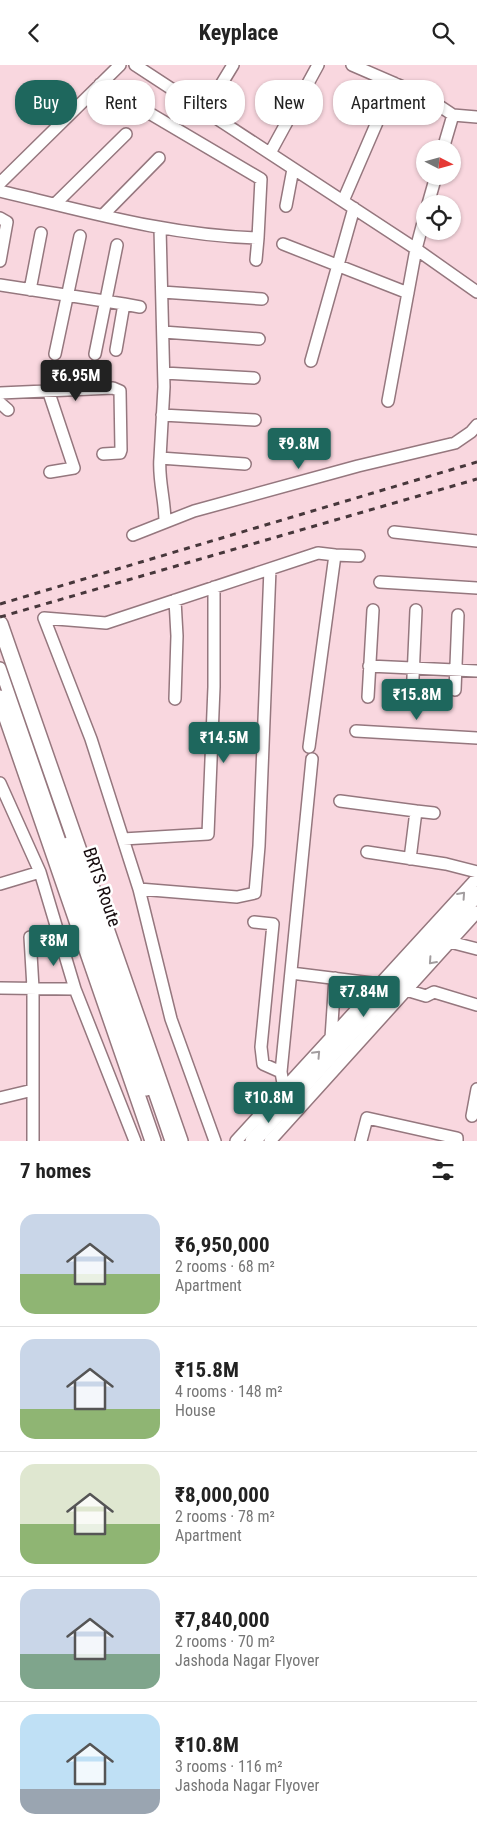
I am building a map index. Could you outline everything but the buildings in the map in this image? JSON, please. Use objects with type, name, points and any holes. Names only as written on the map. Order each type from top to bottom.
[{"type":"main road","points":[[1,627],[180,1141]]},
{"type":"main road","points":[[0,699],[153,1141]]},
{"type":"main road","points":[[253,1141],[477,894]]},
{"type":"street","points":[[104,80],[120,65]]},
{"type":"street","points":[[135,65],[165,85]]},
{"type":"street","points":[[224,80],[233,65]]},
{"type":"street","points":[[270,153],[318,65]]},
{"type":"street","points":[[352,65],[387,80]]},
{"type":"street","points":[[0,183],[87,97]]},
{"type":"street","points":[[444,109],[453,115],[477,117]]},
{"type":"street","points":[[446,140],[453,115]]},
{"type":"street","points":[[155,116],[261,179],[256,260]]},
{"type":"street","points":[[227,125],[416,249],[477,292]]},
{"type":"street","points":[[343,201],[376,125]]},
{"type":"street","points":[[54,204],[126,134]]},
{"type":"street","points":[[102,215],[159,158]]},
{"type":"street","points":[[286,206],[294,169]]},
{"type":"street","points":[[0,191],[160,228],[218,236],[258,238]]},
{"type":"street","points":[[311,361],[339,267],[354,208]]},
{"type":"street","points":[[0,218],[8,222],[0,261]]},
{"type":"street","points":[[160,228],[164,373],[159,472],[164,489],[165,522]]},
{"type":"street","points":[[30,290],[41,233]]},
{"type":"street","points":[[54,354],[80,236]]},
{"type":"street","points":[[388,401],[418,240]]},
{"type":"street","points":[[283,244],[408,293]]},
{"type":"street","points":[[95,354],[117,245]]},
{"type":"street","points":[[0,285],[140,307]]},
{"type":"street","points":[[162,291],[262,299]]},
{"type":"street","points":[[116,350],[124,304]]},
{"type":"street","points":[[163,332],[259,339]]},
{"type":"street","points":[[164,373],[254,378]]},
{"type":"street","points":[[0,393],[113,388],[120,391],[121,450],[120,453],[103,453]]},
{"type":"street","points":[[48,390],[74,468],[50,473]]},
{"type":"street","points":[[162,415],[255,420]]},
{"type":"street","points":[[133,535],[194,511],[358,466],[455,443],[471,432],[477,425]]},
{"type":"street","points":[[160,458],[245,464]]},
{"type":"street","points":[[394,532],[477,541]]},
{"type":"street","points":[[215,1141],[171,1019],[139,889],[91,739],[44,618],[106,623],[318,553],[359,556]]},
{"type":"street","points":[[284,1089],[281,1072],[311,753],[335,555]]},
{"type":"street","points":[[139,889],[237,897],[255,893],[259,845],[270,569]]},
{"type":"street","points":[[380,582],[477,588]]},
{"type":"street","points":[[123,839],[208,834],[214,687],[214,587]]},
{"type":"street","points":[[175,600],[177,636],[175,699]]},
{"type":"street","points":[[368,697],[373,610]]},
{"type":"street","points":[[412,700],[416,610]]},
{"type":"street","points":[[455,690],[458,615]]},
{"type":"street","name":"BRTS Route","points":[[0,645],[171,1141]]},
{"type":"street","points":[[369,666],[477,671]]},
{"type":"street","name":"BRTS Route","points":[[0,669],[128,1042],[164,1141]]},
{"type":"street","points":[[356,731],[477,738]]},
{"type":"street","points":[[0,783],[40,872],[75,989],[135,1141]]},
{"type":"street","points":[[340,801],[434,813]]},
{"type":"street","points":[[410,859],[416,811]]},
{"type":"street","points":[[367,852],[446,864],[477,872]]},
{"type":"street","points":[[0,884],[40,872]]},
{"type":"street","points":[[236,1141],[477,879]]},
{"type":"street","points":[[270,1141],[477,913]]},
{"type":"street","points":[[254,922],[273,924],[261,1047],[263,1064],[281,1072]]},
{"type":"street","points":[[30,937],[33,988],[33,1141]]},
{"type":"street","points":[[450,942],[477,949]]},
{"type":"street","points":[[291,973],[380,984]]},
{"type":"street","points":[[331,1038],[334,978]]},
{"type":"street","points":[[0,988],[75,989]]},
{"type":"street","points":[[406,990],[426,996],[434,992],[477,1005]]},
{"type":"street","points":[[472,1115],[477,1089]]},
{"type":"street","points":[[0,1098],[33,1090]]},
{"type":"street","points":[[361,1141],[367,1118],[457,1138],[456,1141]]},
{"type":"railway","points":[[0,604],[477,462]]},
{"type":"railway","points":[[0,617],[477,479]]}]
